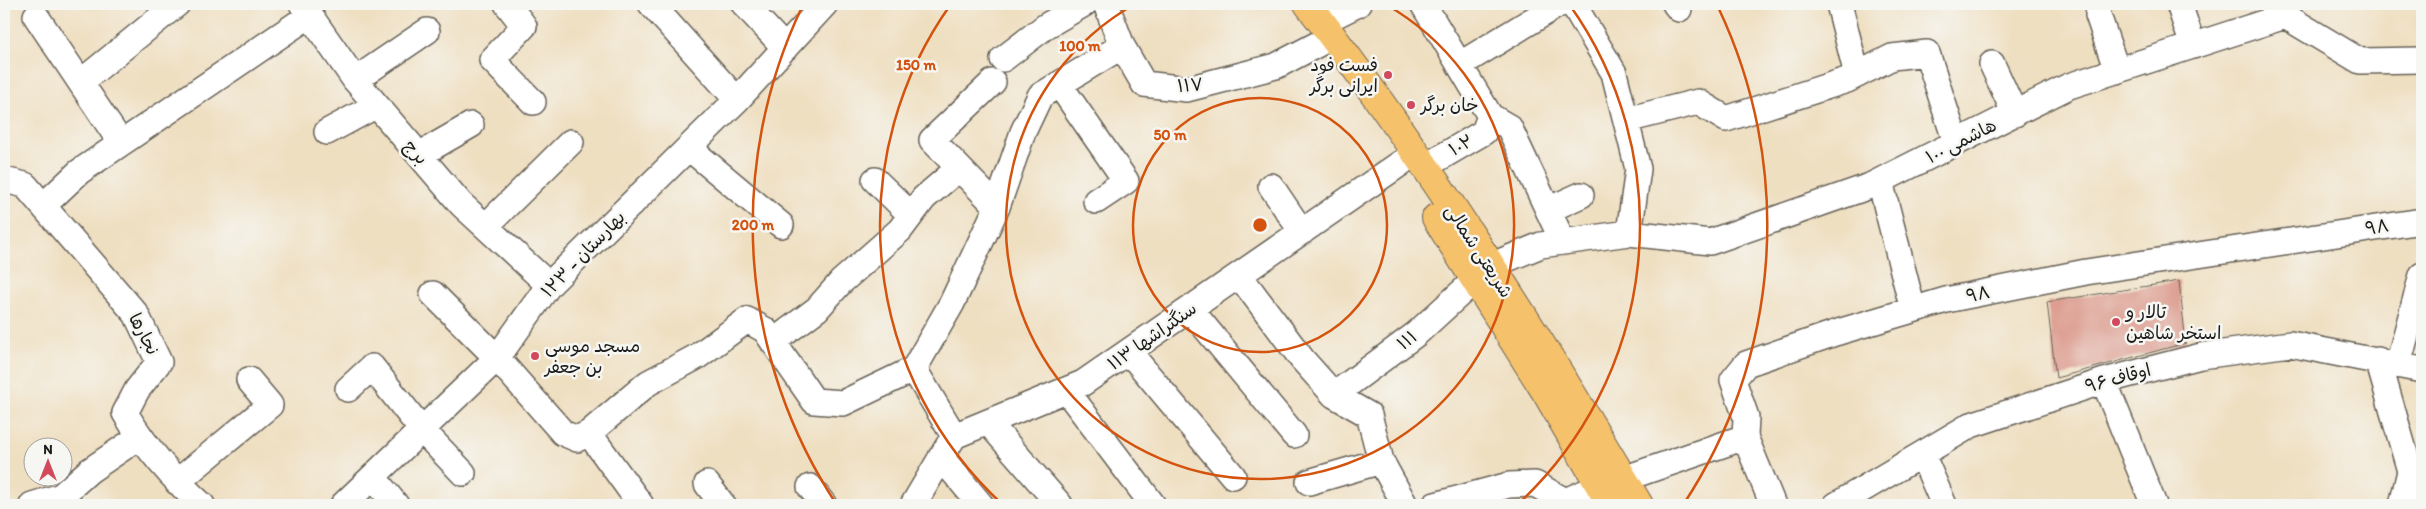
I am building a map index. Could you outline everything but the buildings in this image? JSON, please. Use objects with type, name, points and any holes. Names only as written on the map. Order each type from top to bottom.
[{"type":"main road","name":"شریعتی شمالی","points":[[1286,4],[1316,24],[1369,112],[1413,165],[1556,388],[1612,490],[1639,505]]},
{"type":"street","points":[[80,82],[177,4]]},
{"type":"street","points":[[507,4],[524,26],[492,60],[533,102]]},
{"type":"street","points":[[651,4],[737,100]]},
{"type":"street","points":[[744,4],[785,48]]},
{"type":"street","name":"بهارستان - ۱۲۳","points":[[343,505],[498,358],[549,285],[737,100],[825,4]]},
{"type":"street","points":[[1003,59],[1046,26],[1084,4]]},
{"type":"street","name":"۱۱۷","points":[[1106,4],[1122,46],[1144,84],[1186,89],[1276,66],[1316,24]]},
{"type":"street","points":[[1316,24],[1358,4]]},
{"type":"street","points":[[1423,4],[1490,116],[1509,127],[1563,242]]},
{"type":"street","points":[[1460,64],[1559,4]]},
{"type":"street","points":[[1573,4],[1614,73],[1638,169],[1629,234]]},
{"type":"street","points":[[1839,4],[1857,75]]},
{"type":"street","points":[[2179,4],[2193,46]]},
{"type":"street","points":[[2296,4],[2303,27]]},
{"type":"street","points":[[43,206],[79,172],[306,9]]},
{"type":"street","name":"برج","points":[[306,9],[354,80],[461,204],[549,285]]},
{"type":"street","points":[[2098,15],[2117,71]]},
{"type":"street","points":[[36,16],[121,143]]},
{"type":"street","name":"هاشمی ۱۰۰","points":[[1482,273],[1541,245],[1563,242],[1629,234],[1710,242],[1880,181],[2070,86],[2285,16],[2360,61],[2422,60]]},
{"type":"street","points":[[354,80],[427,31]]},
{"type":"street","points":[[434,294],[498,358],[563,434],[577,438],[589,433],[648,383],[698,356],[747,320],[765,330],[814,400],[843,403],[914,369],[952,303],[996,207],[1023,132],[1040,96],[1122,46]]},
{"type":"street","points":[[1626,120],[1698,102],[1726,119],[1857,75],[1892,56],[1927,53],[1956,144]]},
{"type":"street","points":[[1992,64],[2015,114]]},
{"type":"street","points":[[993,82],[932,140],[996,207]]},
{"type":"street","points":[[1059,84],[1126,181],[1096,201]]},
{"type":"street","points":[[327,132],[376,106]]},
{"type":"street","name":"۱۰۲","points":[[1413,165],[1484,132],[1490,116]]},
{"type":"street","points":[[419,155],[471,126]]},
{"type":"street","points":[[486,226],[571,142]]},
{"type":"street","points":[[689,148],[781,225]]},
{"type":"street","name":"سنگتراشها ۱۱۳","points":[[954,436],[1083,383],[1302,232],[1413,165]]},
{"type":"street","points":[[773,342],[817,308],[841,282],[900,230],[924,198],[959,168]]},
{"type":"street","name":"نجارها","points":[[4,180],[25,184],[136,314],[159,362],[137,390],[124,413],[139,436],[177,482],[202,505]]},
{"type":"street","points":[[875,180],[911,216]]},
{"type":"street","points":[[1880,181],[1913,310]]},
{"type":"street","points":[[1271,186],[1302,232]]},
{"type":"street","points":[[1548,210],[1581,195]]},
{"type":"street","name":"۹۸","points":[[1745,437],[1746,417],[1733,380],[1746,364],[1835,333],[1946,300],[2086,272],[2422,221]]},
{"type":"street","name":"۱۱۱","points":[[1334,395],[1416,334],[1482,273]]},
{"type":"street","points":[[1239,275],[1302,359],[1334,395],[1370,415],[1381,461],[1405,505]]},
{"type":"street","points":[[2402,505],[2416,473],[2388,362],[2422,275]]},
{"type":"street","points":[[1190,309],[1294,435]]},
{"type":"street","name":"اوقاف ۹۶","points":[[1836,505],[1970,425],[2104,381],[2201,356],[2290,344],[2422,370]]},
{"type":"street","points":[[1128,352],[1233,476]]},
{"type":"street","points":[[348,389],[372,367],[422,430],[464,473]]},
{"type":"street","points":[[914,369],[954,436],[941,457],[920,501]]},
{"type":"street","points":[[177,482],[270,405],[249,380]]},
{"type":"street","points":[[2104,381],[2154,505]]},
{"type":"street","points":[[1066,390],[1153,505]]},
{"type":"street","points":[[988,422],[1060,505]]},
{"type":"street","points":[[589,433],[641,505]]},
{"type":"street","points":[[32,505],[60,496],[89,471],[139,436]]},
{"type":"street","points":[[1435,505],[1509,486],[1535,484],[1565,501],[1612,490],[1745,437],[1773,505]]},
{"type":"street","points":[[1922,454],[1944,505]]},
{"type":"street","points":[[941,457],[981,505]]},
{"type":"street","points":[[1309,482],[1381,461]]},
{"type":"street","points":[[373,477],[396,505]]},
{"type":"street","points":[[707,484],[723,505]]},
{"type":"place","name":"فست فود ایرانی برگر","points":[[1388,75]]},
{"type":"place","name":"خان برگر","points":[[1411,105]]},
{"type":"place","name":"تالار و استخر شاهین","points":[[2116,322]]},
{"type":"place","name":"مسجد موسی بن جعفر","points":[[535,356]]}]
